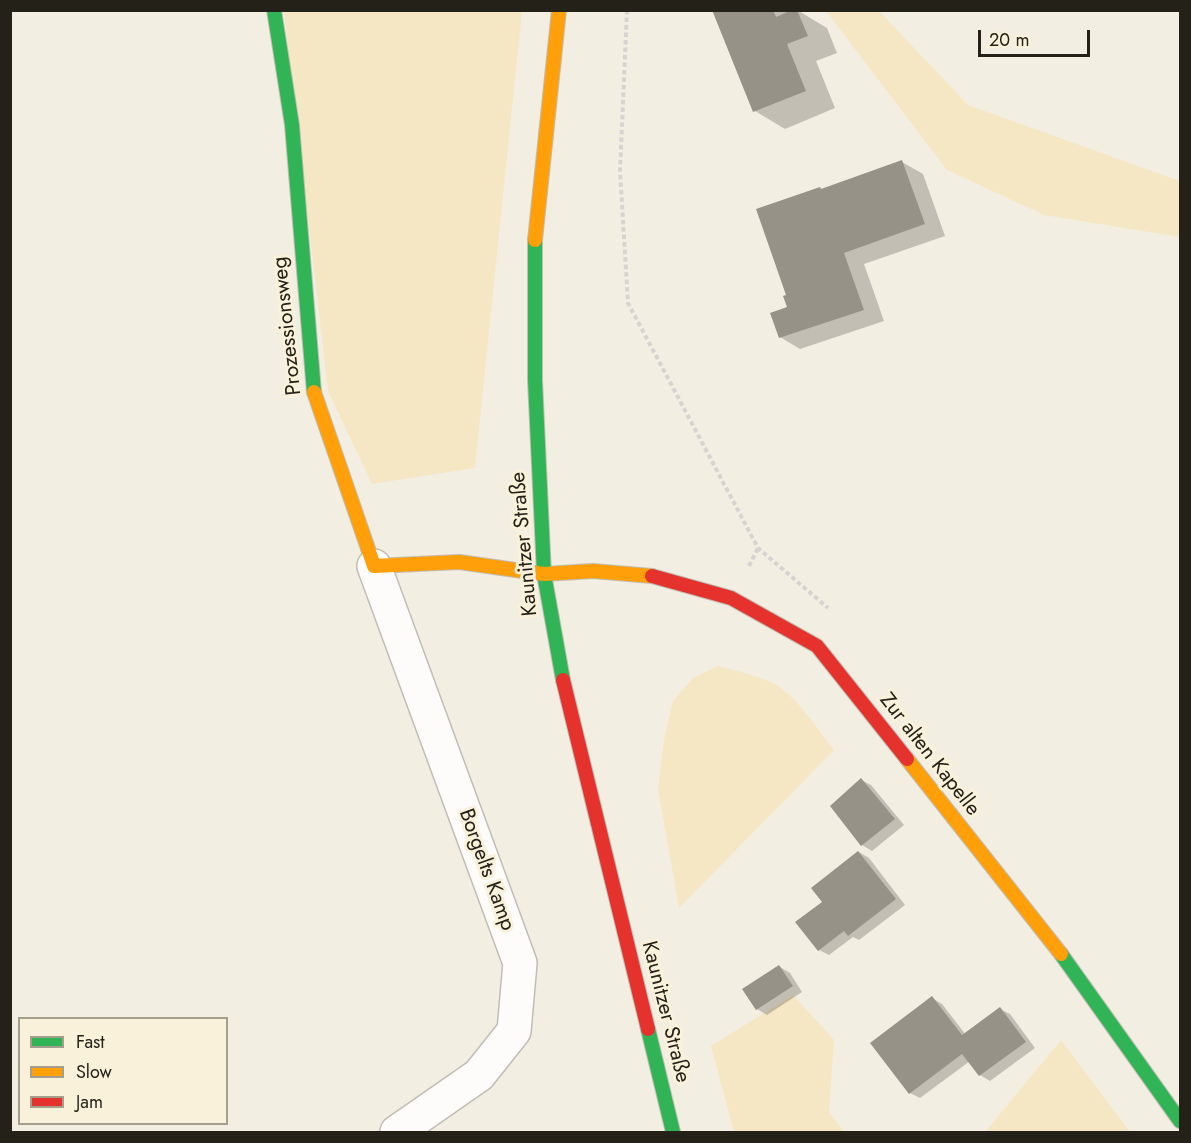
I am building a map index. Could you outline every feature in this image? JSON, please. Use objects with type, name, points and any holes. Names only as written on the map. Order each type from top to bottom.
[{"type":"street","name":"Prozessionsweg","points":[[274,10],[292,125],[312,388],[374,566]]},
{"type":"street","name":"Kaunitzer Straße","points":[[559,10],[535,230],[535,380],[544,574],[562,675],[673,1132]]},
{"type":"street","points":[[374,566],[459,562],[544,574]]},
{"type":"street","name":"Borgelts Kamp","points":[[374,566],[520,963],[514,1031],[479,1075],[397,1132]]},
{"type":"street","name":"Zur alten Kapelle","points":[[544,574],[593,571],[648,575],[731,598],[817,646],[1060,953],[1180,1121]]},
{"type":"path","points":[[627,10],[620,171],[628,303],[758,548]]},
{"type":"shaded area","points":[[284,11],[522,11],[475,468],[372,484],[328,391]]},
{"type":"shaded area","points":[[826,11],[879,11],[968,105],[1180,181],[1180,237],[1044,215],[947,170]]},
{"type":"shaded area","points":[[718,666],[760,678],[781,688],[803,709],[834,750],[679,908],[658,789],[664,740],[673,701],[693,678]]},
{"type":"shaded area","points":[[793,995],[834,1040],[829,1112],[844,1132],[734,1132],[711,1046]]},
{"type":"shaded area","points":[[1061,1040],[1130,1132],[985,1132]]},
{"type":"building","points":[[712,10],[773,10],[776,17],[797,10],[808,36],[787,44],[806,91],[753,112]]},
{"type":"building","points":[[902,160],[925,224],[844,253],[864,310],[779,338],[770,313],[787,307],[783,296],[786,295],[756,209]]},
{"type":"building","points":[[861,778],[895,819],[861,846],[830,806]]},
{"type":"building","points":[[858,851],[896,899],[848,936],[844,931],[818,951],[795,922],[822,902],[811,888]]},
{"type":"building","points":[[779,965],[793,986],[756,1010],[742,989]]},
{"type":"building","points":[[932,996],[962,1035],[1000,1007],[1026,1042],[979,1076],[962,1054],[909,1094],[870,1043]]},
{"type":"traffic: fast","points":[[274,10],[292,125],[314,392]]},
{"type":"traffic: fast","points":[[535,240],[535,380],[544,574],[563,680]]},
{"type":"traffic: fast","points":[[1061,954],[1180,1121]]},
{"type":"traffic: fast","points":[[648,1029],[673,1132]]},
{"type":"traffic: slow","points":[[535,240],[559,10]]},
{"type":"traffic: slow","points":[[314,392],[374,566],[459,562],[544,574],[593,571],[652,576]]},
{"type":"traffic: slow","points":[[907,759],[1061,954]]},
{"type":"traffic: jam","points":[[652,576],[731,598],[817,646],[907,759]]},
{"type":"traffic: jam","points":[[563,680],[648,1029]]}]
